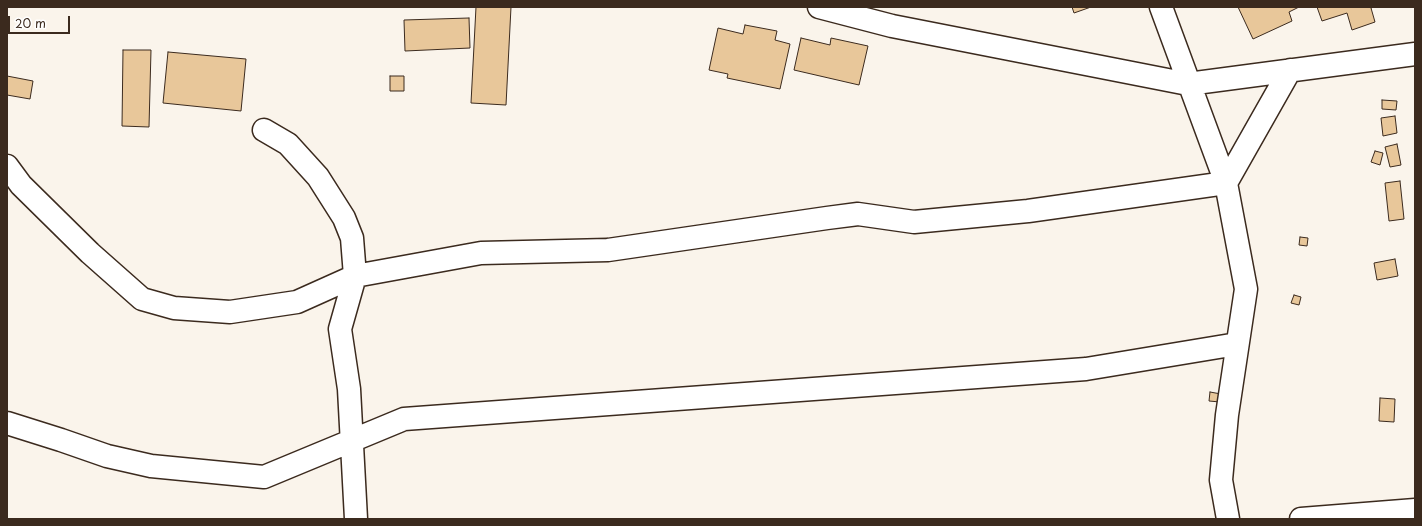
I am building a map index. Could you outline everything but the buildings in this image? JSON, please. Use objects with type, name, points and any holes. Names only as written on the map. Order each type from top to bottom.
[{"type":"street","points":[[819,7],[888,16],[1188,84],[1415,54]]},
{"type":"street","points":[[1161,7],[1188,84],[1226,183],[1246,289],[1227,415],[1220,480],[1228,519]]},
{"type":"street","points":[[1226,183],[1290,70]]},
{"type":"street","points":[[264,130],[288,144],[318,177],[344,218],[352,238],[354,276],[340,329],[349,389],[356,519]]},
{"type":"street","points":[[7,166],[21,185],[90,253],[142,298],[174,308],[230,312],[298,302],[354,276],[482,253],[608,250],[858,214],[914,222],[1028,211],[1226,183]]},
{"type":"street","points":[[7,423],[107,456],[151,466],[264,477],[404,419],[1086,369],[1237,344]]},
{"type":"street","points":[[1300,519],[1415,510]]}]
